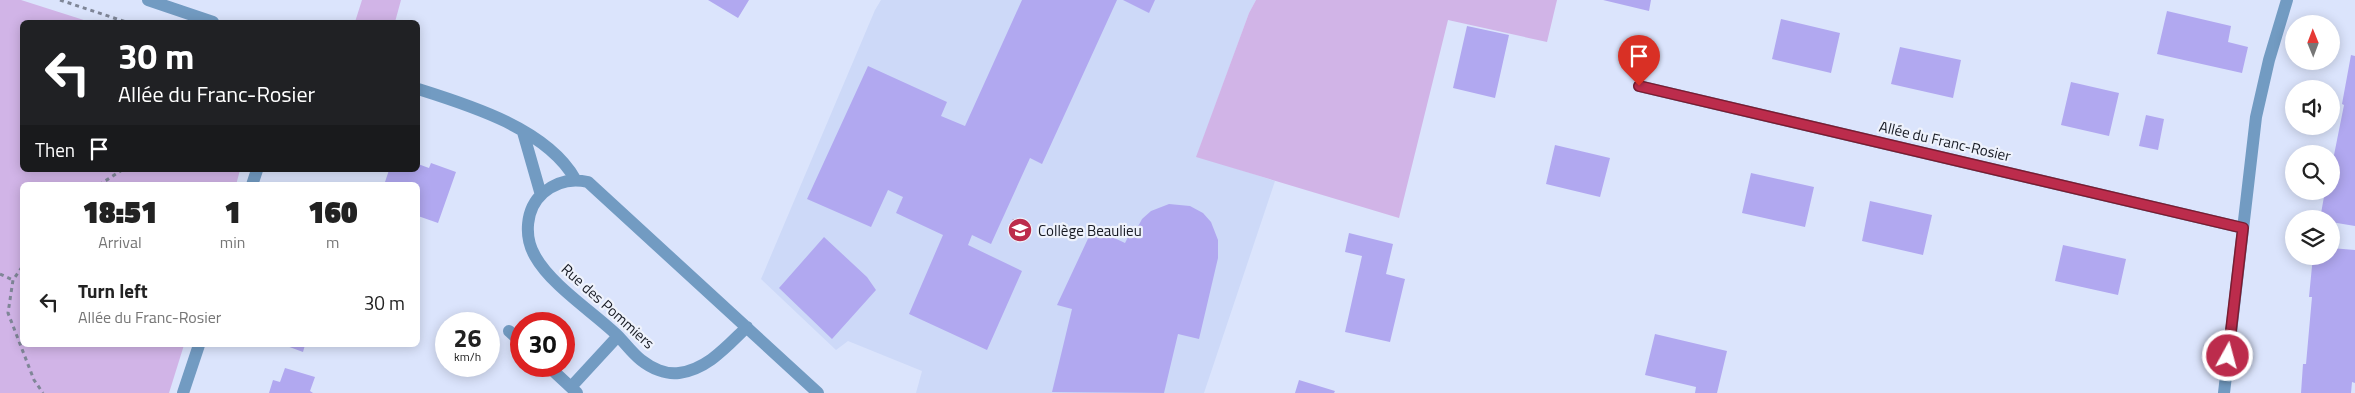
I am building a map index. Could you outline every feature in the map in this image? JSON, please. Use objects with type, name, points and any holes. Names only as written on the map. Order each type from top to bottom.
[{"type":"street","points":[[148,0],[207,20]]},
{"type":"street","points":[[2224,393],[2256,117],[2269,60],[2287,0]]},
{"type":"street","name":"Allée du Franc-Rosier","points":[[1639,86],[2243,228]]},
{"type":"street","points":[[420,90],[492,115],[523,132],[546,146],[563,161],[575,179]]},
{"type":"street","points":[[523,132],[541,195],[556,184],[575,179],[588,182],[818,393]]},
{"type":"street","name":"Rue des Pommiers","points":[[541,195],[530,212],[527,226],[534,255],[545,271],[618,336],[641,360],[661,372],[678,374],[694,370],[716,357],[747,327]]},
{"type":"street","points":[[560,377],[574,390],[618,336]]},
{"type":"street","points":[[183,393],[198,347]]},
{"type":"path","points":[[60,0],[120,20]]},
{"type":"path","points":[[104,182],[119,172]]},
{"type":"path","points":[[20,269],[13,280],[8,313],[20,344]]},
{"type":"path","points":[[0,274],[13,280]]},
{"type":"path","points":[[21,347],[34,380],[43,393]]},
{"type":"shaded area","points":[[0,0],[21,0],[84,20],[20,20],[20,172],[239,172],[237,182],[20,182],[20,347],[183,347],[169,393],[0,393]]},
{"type":"shaded area","points":[[362,0],[401,0],[396,20],[356,20]]},
{"type":"shaded area","name":"Collège Beaulieu","points":[[881,0],[1256,0],[1249,13],[1197,156],[1275,181],[1204,393],[916,393],[922,371],[848,341],[836,350],[761,279],[875,10]]},
{"type":"shaded area","points":[[1256,0],[1557,0],[1547,42],[1448,20],[1399,218],[1196,157],[1249,13]]},
{"type":"building","points":[[708,0],[749,0],[738,18]]},
{"type":"building","points":[[1022,0],[1117,0],[1042,164],[1030,158],[991,244],[972,235],[968,245],[1022,271],[987,350],[909,314],[943,235],[896,213],[903,197],[888,190],[871,227],[807,199],[868,66],[947,102],[941,116],[965,126]]},
{"type":"building","points":[[1123,0],[1155,0],[1149,13]]},
{"type":"building","points":[[1603,0],[1651,0],[1649,11]]},
{"type":"building","points":[[2167,11],[2231,26],[2228,42],[2248,47],[2242,73],[2157,54]]},
{"type":"building","points":[[1781,19],[1840,33],[1831,73],[1772,59]]},
{"type":"building","points":[[1467,26],[1509,35],[1495,98],[1453,88]]},
{"type":"building","points":[[1900,47],[1961,60],[1953,98],[1891,84]]},
{"type":"building","points":[[2351,55],[2355,56],[2355,226],[2340,224],[2340,210],[2322,210],[2323,200],[2340,200],[2340,145],[2336,145],[2338,135],[2340,135],[2344,105],[2342,104]]},
{"type":"building","points":[[2071,82],[2119,93],[2109,136],[2061,125]]},
{"type":"building","points":[[2146,115],[2164,119],[2158,150],[2139,146]]},
{"type":"building","points":[[1555,145],[1610,158],[1600,197],[1546,184]]},
{"type":"building","points":[[431,163],[456,172],[438,223],[420,217],[420,182],[385,182],[388,172],[420,172],[420,165],[429,168]]},
{"type":"building","points":[[1751,173],[1814,187],[1805,227],[1742,213]]},
{"type":"building","points":[[1870,201],[1932,215],[1923,255],[1862,241]]},
{"type":"building","points":[[1169,204],[1190,206],[1203,213],[1211,222],[1218,240],[1218,258],[1199,339],[1178,334],[1164,393],[1052,392],[1072,309],[1057,305],[1093,228],[1125,243],[1128,237],[1132,238],[1142,219],[1151,211]]},
{"type":"building","points":[[1349,233],[1393,244],[1386,274],[1405,279],[1390,342],[1345,332],[1362,256],[1345,252]]},
{"type":"building","points":[[824,237],[867,277],[876,290],[832,339],[779,288]]},
{"type":"building","points":[[2063,245],[2126,259],[2118,295],[2055,281]]},
{"type":"building","points":[[2340,249],[2355,250],[2355,383],[2352,382],[2351,393],[2301,393],[2303,364],[2306,364],[2312,297],[2309,297],[2312,265],[2340,265]]},
{"type":"building","points":[[1655,334],[1727,351],[1717,393],[1695,393],[1696,387],[1645,375]]},
{"type":"building","points":[[289,347],[304,347],[303,352]]},
{"type":"building","points":[[285,368],[315,377],[310,391],[313,393],[269,393],[273,380],[280,382]]},
{"type":"building","points":[[1299,380],[1335,391],[1334,393],[1295,393]]},
{"type":"place","name":"Collège Beaulieu","points":[[1020,230]]},
{"type":"route","points":[[1639,86],[2243,228],[2228,356]]}]
